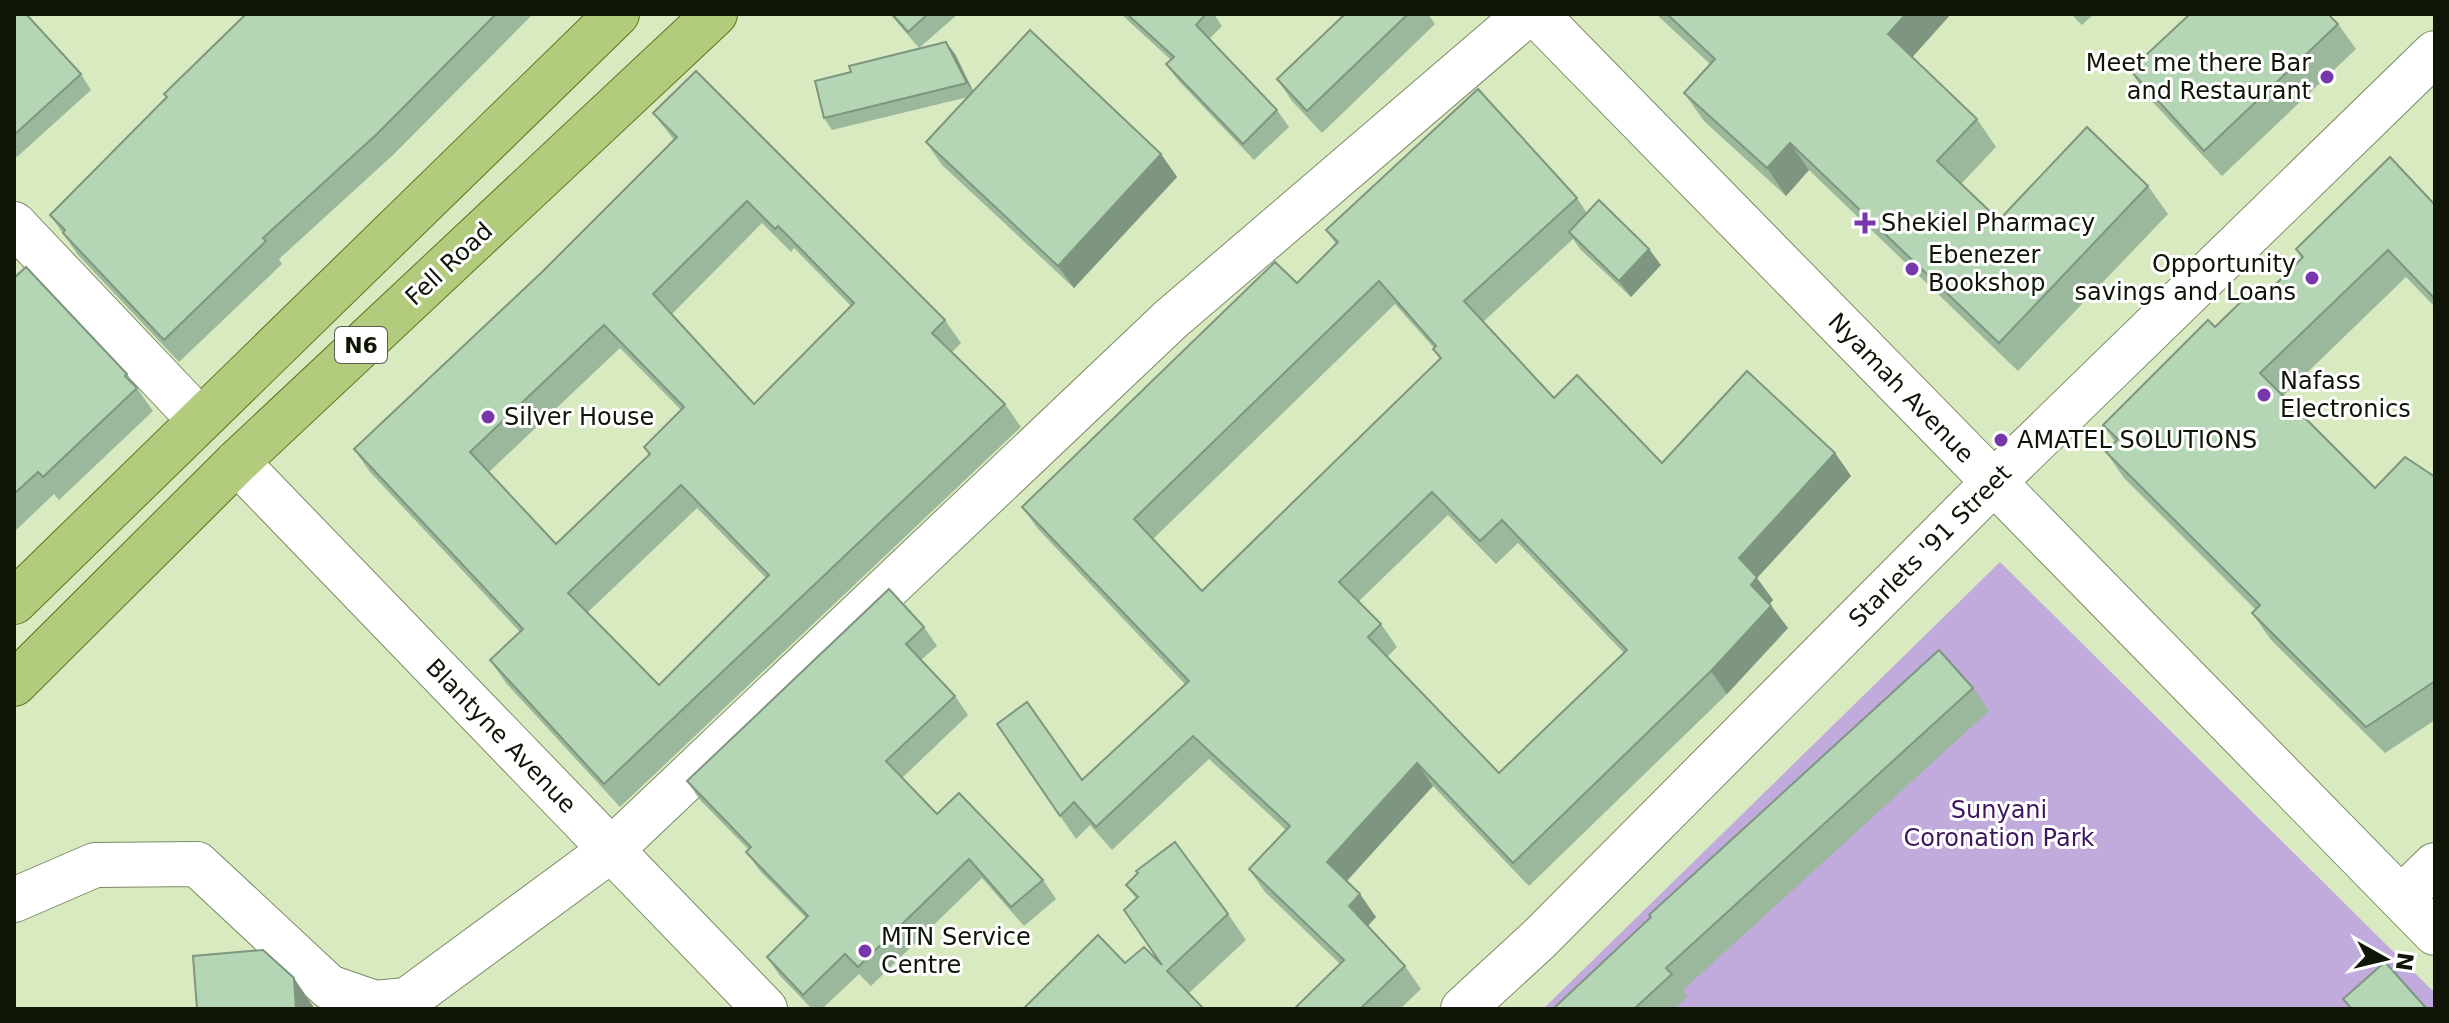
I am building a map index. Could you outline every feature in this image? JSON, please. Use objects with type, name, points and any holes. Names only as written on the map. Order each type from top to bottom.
[{"type":"main road","name":"N6","points":[[14,602],[617,14]]},
{"type":"main road","name":"Fell Road","points":[[14,684],[237,462],[715,14]]},
{"type":"street","points":[[14,900],[95,865],[197,864],[329,987],[375,1003],[407,1000],[611,850],[1171,319],[1527,14]]},
{"type":"street","name":"Nyamah Avenue","points":[[1536,14],[2435,933]]},
{"type":"street","name":"Starlets '91 Street","points":[[1463,1009],[1538,940],[1994,482],[2435,53]]},
{"type":"street","points":[[14,224],[199,419]]},
{"type":"street","name":"Blantyne Avenue","points":[[237,462],[765,1009]]},
{"type":"street","points":[[2401,898],[2435,865]]},
{"type":"green space","name":"Sunyani Coronation Park","points":[[2000,562],[2435,993],[2435,1009],[1543,1009]]},
{"type":"building","points":[[14,14],[26,14],[81,74],[14,135]]},
{"type":"building","points":[[246,14],[496,14],[378,133],[263,238],[266,241],[164,340],[63,233],[65,230],[50,215],[167,97],[164,94]]},
{"type":"building","points":[[892,14],[928,14],[908,32]]},
{"type":"building","points":[[1127,14],[1206,14],[1196,25],[1277,110],[1243,144],[1166,64],[1174,57]]},
{"type":"building","points":[[1345,14],[1408,14],[1307,111],[1277,79]]},
{"type":"building","points":[[1667,14],[1906,14],[1888,34],[1977,119],[1937,161],[1999,220],[2087,127],[2148,186],[1999,343],[1790,143],[1767,168],[1684,93],[1715,59]]},
{"type":"building","points":[[2190,14],[2328,14],[2338,24],[2204,151],[2130,70]]},
{"type":"building","points":[[1030,30],[1161,154],[1058,266],[926,142]]},
{"type":"building","points":[[946,42],[967,83],[824,118],[815,81],[851,72],[849,66]]},
{"type":"building","points":[[696,71],[945,320],[932,333],[1005,404],[604,784],[490,660],[523,629],[354,449],[541,273],[677,137],[653,113]],"holes":[[[747,201],[775,229],[778,226],[854,303],[754,404],[653,294]],[[604,325],[684,407],[644,447],[650,454],[556,544],[470,452]],[[681,485],[769,575],[659,685],[568,593]]]},
{"type":"building","points":[[1478,89],[1577,198],[1464,301],[1554,398],[1577,375],[1662,463],[1747,371],[1835,453],[1739,558],[1757,577],[1751,585],[1771,606],[1711,671],[1513,863],[1417,763],[1327,862],[1360,894],[1349,906],[1405,966],[1360,1009],[1294,1009],[1344,960],[1249,869],[1290,826],[1193,736],[1096,827],[1074,802],[1060,816],[997,724],[1027,702],[1082,780],[1189,681],[1022,507],[1275,262],[1297,283],[1338,242],[1326,230]],"holes":[[[1379,281],[1436,346],[1433,349],[1441,358],[1202,591],[1134,519]],[[1432,492],[1480,541],[1502,520],[1627,650],[1499,773],[1368,637],[1381,624],[1339,582]]]},
{"type":"building","points":[[2390,157],[2435,205],[2435,299],[2388,250],[2260,373],[2375,488],[2405,457],[2435,477],[2435,681],[2366,727],[2252,613],[2260,605],[2106,452],[2118,439],[2103,425],[2208,320],[2215,327],[2254,289],[2263,297],[2303,257],[2296,249]]},
{"type":"building","points":[[1599,200],[1649,249],[1619,281],[1569,232]]},
{"type":"building","points":[[26,267],[137,388],[43,477],[38,472],[14,494],[14,278]]},
{"type":"building","points":[[889,589],[924,627],[906,644],[955,696],[886,761],[937,814],[959,793],[1043,880],[1011,907],[969,859],[858,967],[845,954],[803,995],[767,957],[808,916],[746,852],[751,847],[687,781]]},
{"type":"building","points":[[1939,650],[1973,688],[1666,968],[1672,974],[1634,1009],[1553,1009],[1651,917],[1649,915]]},
{"type":"building","points":[[1175,842],[1228,914],[1167,971],[1204,1009],[1023,1009],[1098,935],[1125,963],[1144,947],[1162,965],[1124,910],[1138,897],[1126,885],[1138,873],[1136,871]]},
{"type":"building","points":[[263,950],[294,978],[296,1009],[197,1009],[193,956]]},
{"type":"building","points":[[2385,962],[2427,1009],[2352,1009],[2343,999]]},
{"type":"place","name":"Meet me there Bar and Restaurant","points":[[2327,77]]},
{"type":"place","name":"Shekiel Pharmacy","points":[[1865,223]]},
{"type":"place","name":"Ebenezer Bookshop","points":[[1912,269]]},
{"type":"place","name":"Opportunity savings and Loans","points":[[2312,278]]},
{"type":"place","name":"Nafass Electronics","points":[[2264,395]]},
{"type":"place","name":"Silver House","points":[[488,417]]},
{"type":"place","name":"AMATEL SOLUTIONS","points":[[2001,440]]},
{"type":"place","name":"MTN Service Centre","points":[[865,951]]}]
